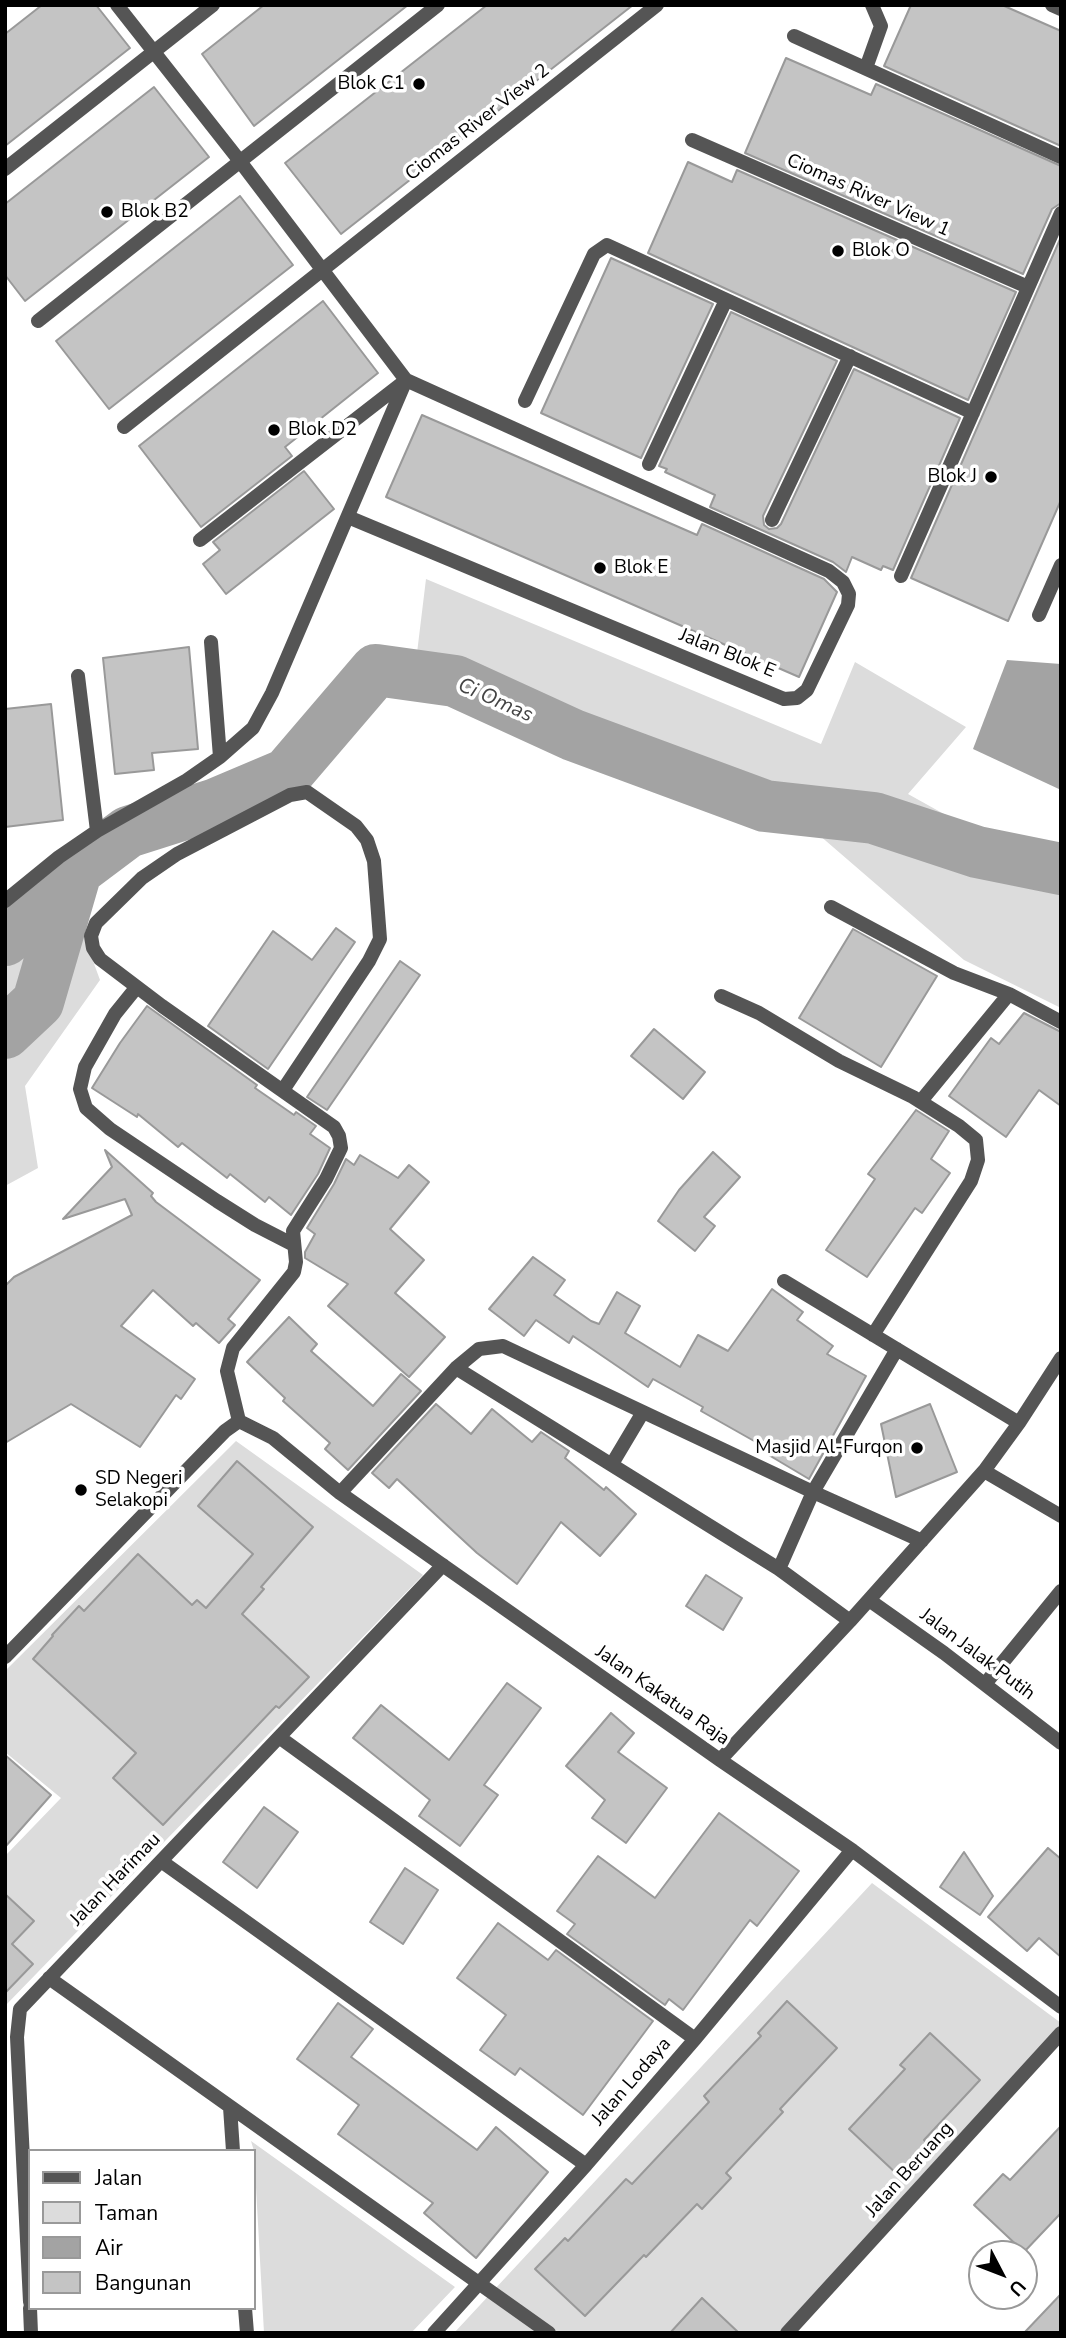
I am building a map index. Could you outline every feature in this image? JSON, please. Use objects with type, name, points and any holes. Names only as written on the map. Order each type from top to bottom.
[{"type":"street","points":[[117,5],[406,380]]},
{"type":"street","points":[[5,169],[213,5]]},
{"type":"street","points":[[38,321],[438,5]]},
{"type":"street","name":"Ciomas River View 2","points":[[124,427],[657,5]]},
{"type":"street","points":[[866,68],[881,26],[872,5]]},
{"type":"street","points":[[1052,5],[1061,9]]},
{"type":"street","points":[[794,36],[1061,157]]},
{"type":"street","name":"Ciomas River View 1","points":[[692,140],[1028,287]]},
{"type":"street","points":[[901,576],[1061,213]]},
{"type":"street","points":[[524,401],[594,254],[607,246],[973,413]]},
{"type":"street","points":[[649,464],[726,300]]},
{"type":"street","points":[[772,520],[850,356]]},
{"type":"street","points":[[5,901],[59,857],[97,831],[187,780],[220,757],[253,728],[272,693],[406,380]]},
{"type":"street","points":[[200,540],[406,380]]},
{"type":"street","name":"Jalan Blok E","points":[[348,517],[784,699],[797,698],[807,690],[848,605],[849,594],[843,582],[829,571],[406,380]]},
{"type":"street","points":[[1040,615],[1061,565]]},
{"type":"street","points":[[211,642],[220,757]]},
{"type":"street","points":[[78,676],[97,831]]},
{"type":"street","points":[[5,1657],[225,1431],[239,1420],[227,1371],[233,1348],[294,1272],[296,1262],[292,1244],[293,1231],[326,1179],[341,1148],[334,1127],[136,988],[100,959],[93,948],[91,936],[96,923],[142,878],[177,854],[290,795],[307,792],[356,826],[367,840],[374,861],[380,939],[369,961],[283,1090]]},
{"type":"street","points":[[831,907],[954,973],[1009,994],[1061,1022]]},
{"type":"street","points":[[136,988],[115,1014],[85,1067],[80,1089],[86,1108],[110,1129],[217,1201],[292,1244]]},
{"type":"street","points":[[921,1101],[1009,994]]},
{"type":"street","points":[[721,996],[758,1013],[839,1061],[921,1101],[976,1140],[978,1160],[971,1181],[873,1335]]},
{"type":"street","points":[[784,1281],[1019,1423]]},
{"type":"street","points":[[340,1493],[456,1368],[479,1349],[503,1346],[922,1541]]},
{"type":"street","points":[[779,1569],[813,1492],[897,1349]]},
{"type":"street","points":[[720,1760],[850,1621],[984,1471],[1061,1358]]},
{"type":"street","points":[[456,1368],[779,1569],[850,1621]]},
{"type":"street","points":[[612,1464],[643,1412]]},
{"type":"street","name":"Jalan Kakatua Raja","points":[[239,1420],[273,1438],[340,1493],[852,1850],[1061,2007]]},
{"type":"street","points":[[984,1471],[1061,1516]]},
{"type":"street","name":"Jalan Harimau","points":[[28,2261],[17,2037],[20,2009],[443,1565]]},
{"type":"street","points":[[985,1684],[1061,1591]]},
{"type":"street","name":"Jalan Jalak Putih","points":[[869,1600],[1061,1743]]},
{"type":"street","points":[[279,1737],[695,2039]]},
{"type":"street","name":"Jalan Lodaya","points":[[435,2333],[695,2039],[852,1850]]},
{"type":"street","points":[[161,1861],[586,2165]]},
{"type":"street","points":[[49,1978],[549,2333]]},
{"type":"street","name":"Jalan Beruang","points":[[787,2333],[1061,2034]]},
{"type":"street","points":[[230,2107],[233,2149]]},
{"type":"street","points":[[30,2310],[31,2333]]},
{"type":"street","points":[[245,2310],[247,2333]]},
{"type":"green space","points":[[426,579],[821,744],[855,662],[966,727],[908,794],[1061,879],[1061,1008],[964,960],[775,797],[417,653]]},
{"type":"green space","points":[[72,904],[100,980],[25,1086],[38,1168],[5,1186],[5,921]]},
{"type":"green space","points":[[236,1441],[423,1575],[5,2006],[5,1856],[61,1798],[5,1752],[5,1671]]},
{"type":"green space","points":[[872,1883],[1061,2023],[1061,2034],[787,2333],[454,2333]]},
{"type":"green space","points":[[251,2141],[455,2287],[411,2333],[264,2333],[256,2149],[253,2149]]},
{"type":"water","points":[[1007,660],[1061,664],[1061,790],[973,749]]},
{"type":"building","points":[[42,5],[96,5],[130,48],[5,146],[5,34]]},
{"type":"building","points":[[264,5],[408,5],[254,126],[202,54]]},
{"type":"building","points":[[487,5],[633,5],[341,234],[285,163]]},
{"type":"building","points":[[911,5],[1002,5],[1061,31],[1061,146],[884,66]]},
{"type":"building","points":[[786,58],[871,95],[876,84],[1061,166],[1061,203],[1052,209],[1023,274],[745,153]]},
{"type":"building","points":[[154,87],[209,157],[25,301],[5,275],[5,204]]},
{"type":"building","points":[[688,162],[732,182],[737,170],[1016,292],[968,400],[648,253]]},
{"type":"building","points":[[240,196],[293,265],[109,409],[56,341]]},
{"type":"building","points":[[1061,237],[1061,500],[1008,621],[911,578]]},
{"type":"building","points":[[611,258],[713,304],[641,458],[541,413]]},
{"type":"building","points":[[323,301],[378,373],[285,447],[292,456],[201,527],[139,446]]},
{"type":"building","points":[[731,312],[837,361],[763,516],[764,525],[769,529],[777,528],[781,524],[854,369],[960,418],[893,570],[883,566],[881,570],[852,557],[846,572],[833,562],[710,507],[715,495],[665,472],[667,469],[659,466]]},
{"type":"building","points":[[422,415],[697,535],[702,524],[824,579],[837,592],[799,677],[386,497]]},
{"type":"building","points":[[304,471],[334,509],[226,594],[203,564],[220,550],[213,542]]},
{"type":"building","points":[[189,647],[198,749],[152,753],[154,770],[115,774],[103,658]]},
{"type":"building","points":[[51,704],[63,820],[5,827],[5,709]]},
{"type":"building","points":[[336,928],[355,942],[268,1069],[208,1026],[273,931],[312,960]]},
{"type":"building","points":[[853,929],[937,976],[881,1067],[799,1018]]},
{"type":"building","points":[[400,961],[420,975],[327,1110],[307,1097]]},
{"type":"building","points":[[147,1006],[257,1085],[255,1088],[294,1115],[296,1112],[316,1126],[310,1134],[330,1148],[318,1174],[291,1215],[269,1197],[265,1202],[230,1174],[227,1178],[182,1143],[178,1147],[138,1114],[137,1117],[92,1088]]},
{"type":"building","points":[[1024,1013],[1061,1032],[1061,1106],[1039,1090],[1006,1137],[949,1096],[991,1038],[999,1044]]},
{"type":"building","points":[[654,1029],[705,1072],[683,1099],[631,1056]]},
{"type":"building","points":[[916,1110],[949,1131],[931,1159],[950,1173],[922,1213],[915,1208],[867,1277],[826,1250],[875,1179],[868,1174]]},
{"type":"building","points":[[105,1150],[153,1193],[151,1196],[156,1202],[260,1280],[228,1319],[235,1325],[219,1343],[196,1323],[193,1326],[153,1290],[121,1326],[195,1379],[181,1399],[176,1395],[140,1447],[71,1404],[5,1443],[5,1286],[14,1277],[132,1215],[125,1199],[63,1219],[112,1167]]},
{"type":"building","points":[[713,1152],[740,1177],[704,1217],[715,1226],[695,1251],[658,1221],[679,1190]]},
{"type":"building","points":[[360,1155],[398,1178],[409,1165],[429,1182],[390,1229],[424,1260],[395,1293],[445,1337],[409,1377],[328,1306],[348,1284],[305,1258],[305,1252],[315,1234],[307,1228],[346,1159],[354,1165]]},
{"type":"building","points":[[533,1257],[565,1280],[554,1295],[591,1321],[599,1324],[617,1292],[640,1306],[625,1333],[680,1367],[698,1335],[728,1351],[772,1289],[803,1312],[797,1320],[833,1346],[827,1354],[866,1376],[809,1479],[767,1454],[770,1450],[701,1411],[703,1407],[653,1379],[648,1387],[573,1336],[569,1343],[536,1320],[524,1336],[489,1309]]},
{"type":"building","points":[[289,1317],[317,1344],[311,1351],[373,1406],[401,1374],[421,1391],[348,1470],[325,1449],[330,1443],[283,1401],[285,1398],[247,1362]]},
{"type":"building","points":[[436,1404],[471,1434],[492,1409],[532,1442],[541,1432],[569,1451],[565,1458],[604,1490],[606,1487],[636,1514],[600,1556],[561,1522],[517,1584],[477,1553],[397,1479],[389,1488],[372,1473]]},
{"type":"building","name":"Masjid Al-Furqon","points":[[930,1404],[957,1472],[896,1497],[881,1424]]},
{"type":"building","points":[[237,1461],[313,1527],[261,1587],[264,1589],[242,1614],[309,1677],[279,1708],[276,1706],[163,1825],[113,1778],[136,1753],[33,1659],[79,1606],[84,1611],[138,1554],[192,1605],[197,1600],[206,1608],[253,1554],[198,1506]]},
{"type":"building","points":[[706,1575],[742,1598],[723,1630],[686,1606]]},
{"type":"building","points":[[507,1683],[541,1708],[484,1785],[498,1795],[460,1846],[419,1816],[430,1800],[353,1738],[381,1705],[449,1760]]},
{"type":"building","points":[[611,1713],[634,1733],[618,1752],[667,1788],[626,1843],[592,1818],[605,1800],[566,1766]]},
{"type":"building","points":[[5,1755],[51,1795],[5,1847]]},
{"type":"building","points":[[264,1807],[298,1832],[257,1888],[223,1862]]},
{"type":"building","points":[[719,1813],[799,1871],[757,1926],[750,1920],[683,2010],[669,1999],[665,2005],[567,1934],[575,1924],[557,1911],[598,1856],[655,1898]]},
{"type":"building","points":[[1048,1848],[1061,1859],[1061,1957],[1039,1938],[1027,1951],[988,1917]]},
{"type":"building","points":[[964,1852],[993,1896],[980,1915],[940,1887]]},
{"type":"building","points":[[405,1868],[438,1890],[403,1944],[370,1922]]},
{"type":"building","points":[[5,1894],[34,1921],[12,1944],[33,1964],[5,1993]]},
{"type":"building","points":[[498,1923],[548,1960],[556,1950],[653,2021],[583,2115],[520,2068],[515,2075],[480,2050],[506,2015],[457,1978]]},
{"type":"building","points":[[787,2001],[837,2048],[780,2109],[783,2112],[726,2173],[731,2178],[702,2209],[697,2204],[585,2316],[535,2269],[565,2238],[568,2241],[626,2179],[632,2184],[709,2102],[704,2096],[761,2036],[758,2033]]},
{"type":"building","points":[[338,2003],[373,2029],[351,2057],[477,2150],[496,2127],[548,2172],[476,2258],[424,2213],[433,2203],[338,2134],[359,2105],[297,2059]]},
{"type":"building","points":[[930,2033],[980,2080],[924,2140],[929,2145],[899,2176],[849,2129],[905,2069],[900,2065]]},
{"type":"building","points":[[1061,2126],[1061,2213],[1035,2240],[1011,2240],[974,2205],[1003,2174],[1010,2180]]},
{"type":"building","points":[[1061,2294],[1061,2333],[1024,2333]]},
{"type":"building","points":[[702,2298],[739,2333],[670,2333]]},
{"type":"waterway","name":"Ci Omas","points":[[5,940],[76,871],[128,832],[216,804],[287,774],[376,670],[455,681],[573,735],[765,806],[874,818],[977,852],[1061,869]]},
{"type":"waterway","points":[[5,1033],[38,1002],[75,875]]},
{"type":"place","name":"Blok C1","points":[[419,84]]},
{"type":"place","name":"Blok B2","points":[[107,212]]},
{"type":"place","name":"Blok O","points":[[838,251]]},
{"type":"place","name":"Blok D2","points":[[274,430]]},
{"type":"place","name":"Blok J","points":[[991,477]]},
{"type":"place","name":"Blok E","points":[[600,568]]},
{"type":"place","name":"Masjid Al-Furqon","points":[[917,1448]]},
{"type":"place","name":"SD Negeri Selakopi","points":[[81,1490]]}]
